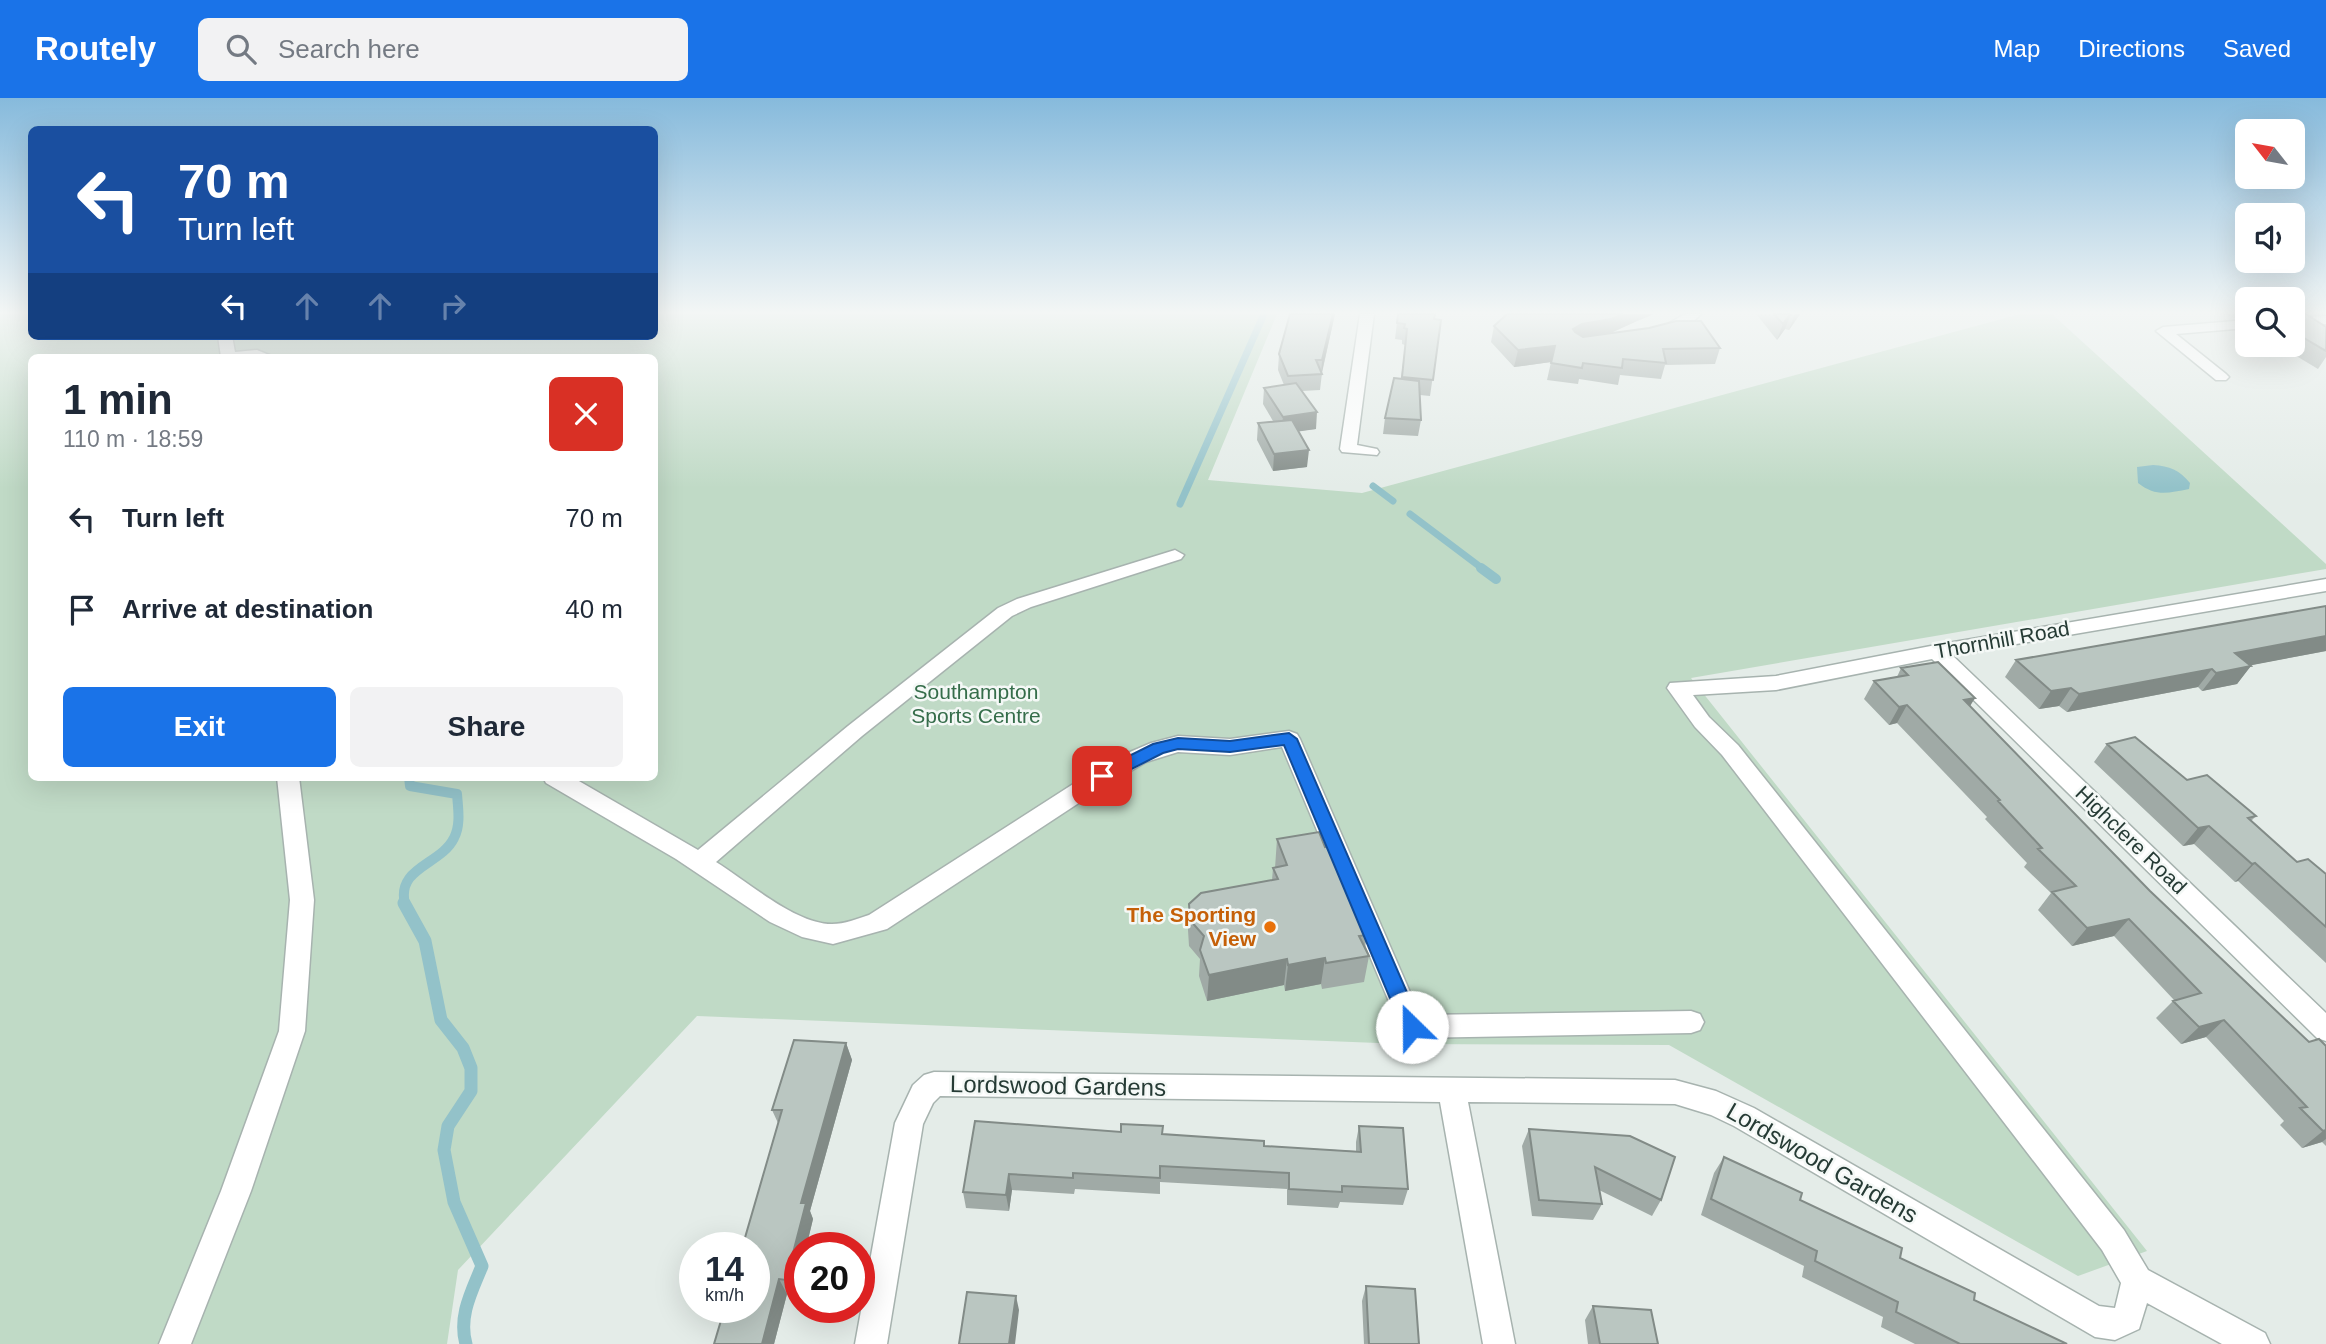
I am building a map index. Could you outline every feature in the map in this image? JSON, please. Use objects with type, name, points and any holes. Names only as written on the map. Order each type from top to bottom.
[{"type":"street","points":[[1359,372],[1348,449],[1371,452]]},
{"type":"street","points":[[2215,372],[2221,377]]},
{"type":"street","points":[[700,862],[855,731],[1005,612],[1024,603],[1175,555]]},
{"type":"street","name":"Thornhill Road","points":[[2137,1281],[2113,1240],[1730,750],[1702,723],[1677,688],[1713,691],[1748,688],[1936,651],[2323,588]]},
{"type":"street","name":"Highclere Road","points":[[1936,651],[2326,1030]]},
{"type":"street","points":[[561,781],[700,862],[786,918],[810,930],[830,934],[851,932],[878,922],[1089,785],[1148,752],[1178,744],[1230,747],[1289,739],[1412,1027],[1691,1022]]},
{"type":"street","points":[[175,1344],[236,1191],[292,1031],[302,900],[288,781]]},
{"type":"street","name":"Lordswood Gardens","points":[[871,1344],[909,1123],[923,1094],[934,1084],[1452,1092],[1675,1092],[1716,1104],[1756,1124],[2095,1321],[2115,1324],[2128,1318],[2137,1281]]},
{"type":"street","points":[[1452,1092],[1499,1344]]},
{"type":"street","points":[[2137,1281],[2253,1344]]},
{"type":"green space","name":"Southampton Sports Centre","points":[[0,372],[28,372],[28,781],[658,781],[658,372],[1253,372],[1208,480],[1362,493],[1806,372],[2116,372],[2326,564],[2326,569],[1691,678],[2147,1251],[2078,1276],[1669,1045],[1403,1044],[697,1016],[458,1270],[447,1344],[0,1344]]},
{"type":"water","points":[[2153,465],[2178,472],[2190,483],[2189,489],[2157,492],[2138,483],[2137,467]]},
{"type":"building","points":[[1286,372],[1322,374],[1288,376]]},
{"type":"building","points":[[1403,372],[1434,372],[1433,380],[1402,377]]},
{"type":"building","points":[[1394,378],[1419,381],[1421,420],[1385,418]]},
{"type":"building","points":[[1296,383],[1317,412],[1283,417],[1264,388]]},
{"type":"building","points":[[1292,420],[1309,450],[1274,454],[1258,423]]},
{"type":"building","points":[[2326,606],[2326,636],[2235,653],[2251,666],[2216,673],[2212,669],[2079,694],[2071,688],[2051,691],[2016,660]]},
{"type":"building","points":[[1938,662],[1975,698],[1964,700],[2150,891],[2309,1042],[2319,1039],[2326,1046],[2326,1130],[2323,1131],[2300,1108],[2307,1107],[2224,1020],[2199,1027],[2173,1001],[2201,993],[2129,919],[2087,928],[2052,892],[2076,886],[2038,849],[2042,848],[1998,801],[2000,800],[1907,705],[1899,707],[1874,681],[1908,675],[1901,668]]},
{"type":"building","points":[[2135,737],[2187,780],[2207,775],[2256,816],[2248,818],[2297,862],[2308,859],[2326,874],[2326,927],[2209,826],[2198,828],[2107,744]]},
{"type":"building","name":"The Sporting View","points":[[1319,832],[1325,847],[1329,846],[1367,935],[1359,936],[1369,956],[1326,963],[1325,958],[1288,965],[1287,959],[1209,975],[1200,950],[1204,936],[1190,920],[1189,904],[1201,893],[1278,879],[1273,868],[1287,865],[1277,839]]},
{"type":"building","points":[[794,1040],[846,1043],[801,1203],[806,1203],[798,1232],[784,1232],[784,1280],[779,1279],[770,1313],[770,1232],[747,1232],[782,1110],[772,1110]]},
{"type":"building","points":[[975,1121],[1121,1132],[1121,1124],[1163,1126],[1162,1134],[1264,1141],[1264,1146],[1361,1152],[1359,1126],[1403,1128],[1408,1189],[1342,1186],[1342,1192],[1289,1189],[1289,1173],[1160,1166],[1160,1178],[1073,1173],[1073,1178],[1009,1174],[1006,1195],[963,1192]]},
{"type":"building","points":[[1529,1129],[1630,1136],[1675,1157],[1661,1200],[1595,1167],[1602,1204],[1539,1200]]},
{"type":"building","points":[[1724,1157],[1802,1193],[1800,1200],[1902,1248],[1900,1258],[1975,1293],[1974,1300],[2067,1344],[1960,1344],[1896,1312],[1898,1302],[1815,1261],[1817,1251],[1711,1199]]},
{"type":"building","points":[[1366,1286],[1415,1289],[1419,1344],[1369,1344]]},
{"type":"building","points":[[967,1292],[1016,1296],[1009,1344],[959,1344]]},
{"type":"building","points":[[1593,1306],[1651,1310],[1658,1344],[1600,1344]]},
{"type":"building","points":[[720,1323],[767,1323],[762,1344],[714,1344]]},
{"type":"waterway","points":[[1180,504],[1238,372]]},
{"type":"waterway","points":[[1373,486],[1393,501]]},
{"type":"waterway","points":[[1410,514],[1483,569]]},
{"type":"waterway","points":[[1481,568],[1496,579]]},
{"type":"waterway","points":[[405,904],[407,882],[421,867],[448,847],[458,828],[457,794],[410,786],[409,781]]},
{"type":"waterway","points":[[404,903],[425,941],[441,1020],[463,1048],[471,1068],[471,1091],[448,1126],[444,1150],[454,1202],[482,1266],[465,1314],[466,1344]]},
{"type":"place","name":"The Sporting View","points":[[1270,927]]},
{"type":"route","points":[[1102,776],[1159,748],[1178,744],[1230,747],[1289,739],[1412,1027]]}]
